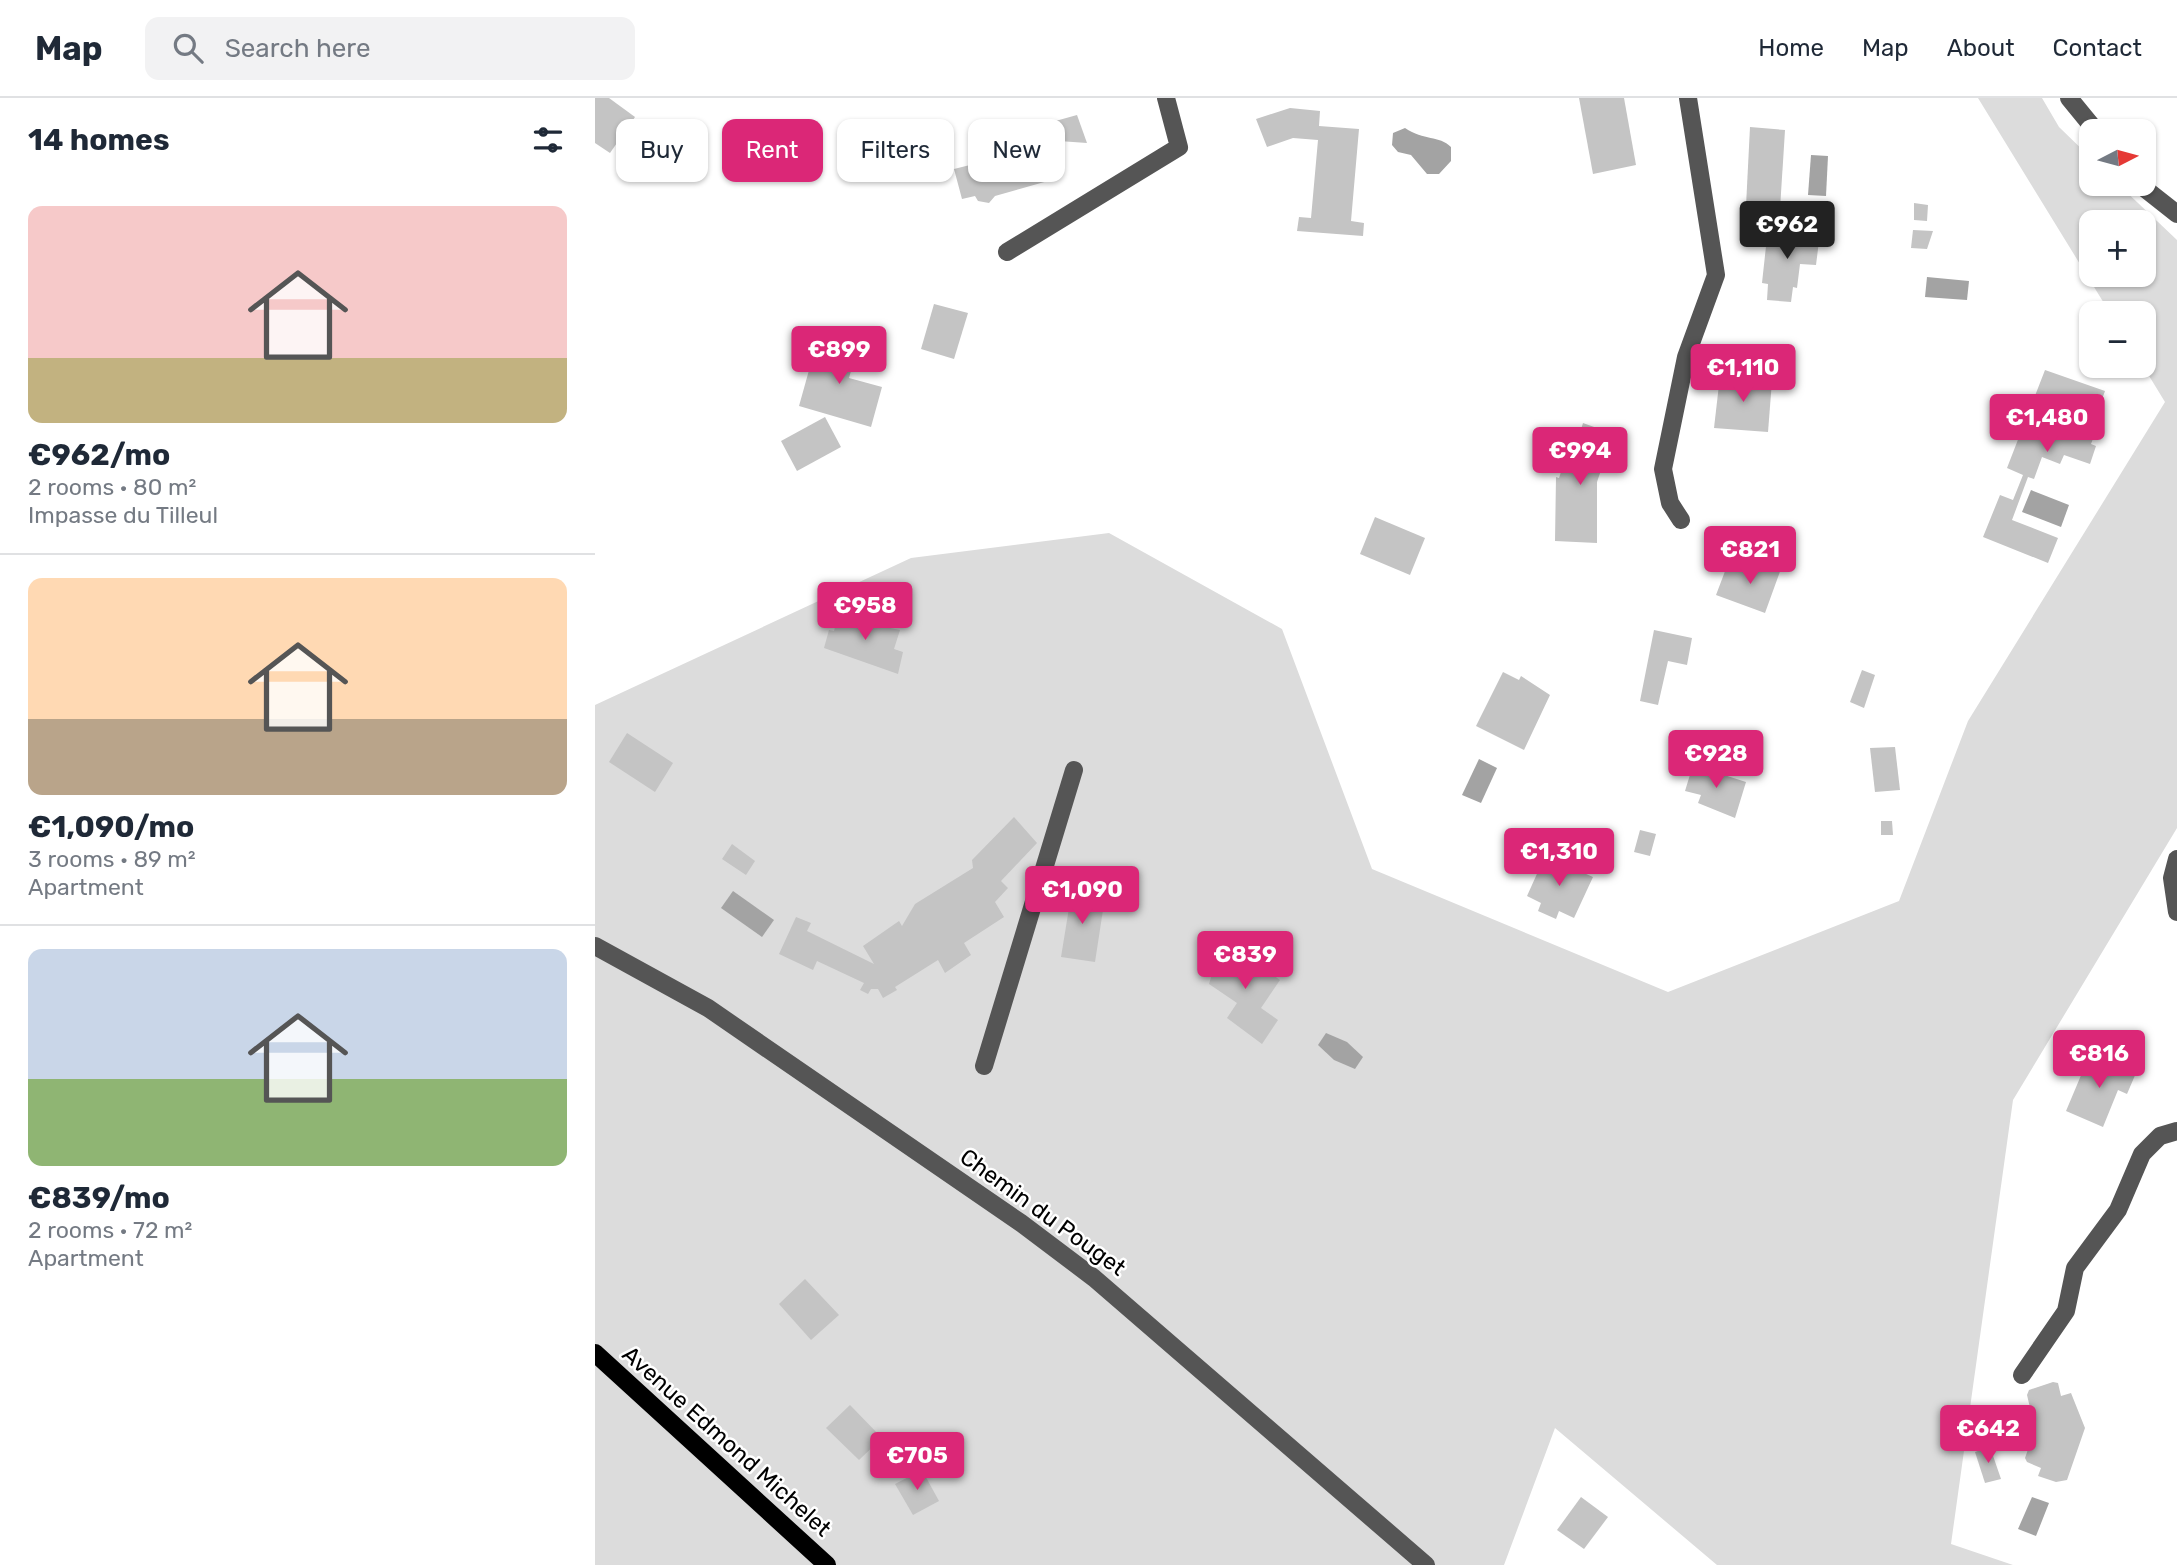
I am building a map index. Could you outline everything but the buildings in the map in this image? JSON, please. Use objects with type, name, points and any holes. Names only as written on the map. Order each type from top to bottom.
[{"type":"main road","name":"Avenue Edmond Michelet","points":[[595,1353],[827,1565]]},
{"type":"street","points":[[1007,252],[1179,147],[1166,98]]},
{"type":"street","points":[[1681,520],[1670,503],[1663,469],[1686,357],[1716,275],[1688,98]]},
{"type":"street","points":[[2069,98],[2086,119]]},
{"type":"street","points":[[2154,196],[2177,214]]},
{"type":"street","points":[[984,1066],[1074,771]]},
{"type":"street","points":[[2177,859],[2172,877],[2177,912]]},
{"type":"street","name":"Chemin du Pouget","points":[[595,946],[708,1008],[1063,1255],[1161,1333],[1426,1565]]},
{"type":"street","points":[[2022,1375],[2066,1311],[2075,1268],[2118,1210],[2142,1154],[2160,1136],[2177,1131]]},
{"type":"shaded area","points":[[1978,98],[2042,98],[2059,127],[2079,146],[2079,196],[2131,196],[2145,210],[2079,210],[2079,263]]},
{"type":"shaded area","points":[[1405,128],[1451,147],[1451,161],[1439,174],[1427,174],[1411,155],[1398,152],[1392,145],[1393,133]]},
{"type":"shaded area","points":[[1811,155],[1828,156],[1826,196],[1808,195]]},
{"type":"shaded area","points":[[2156,220],[2177,240],[2177,828],[2013,1100],[1951,1544],[2013,1565],[1717,1565],[1555,1428],[1504,1565],[595,1565],[595,705],[911,558],[1109,533],[1282,629],[1372,869],[1668,992],[1899,901],[1968,721],[2165,402],[2150,378],[2156,378],[2156,301],[2103,301],[2094,287],[2156,287]]},
{"type":"shaded area","points":[[1927,277],[1969,281],[1967,300],[1925,297]]},
{"type":"shaded area","points":[[2031,490],[2069,505],[2061,527],[2022,512]]},
{"type":"shaded area","points":[[1479,759],[1497,768],[1481,803],[1462,795]]},
{"type":"shaded area","points":[[733,891],[774,920],[762,937],[721,908]]},
{"type":"shaded area","points":[[1326,1033],[1347,1042],[1363,1057],[1355,1069],[1334,1060],[1318,1045]]},
{"type":"shaded area","points":[[2032,1497],[2049,1503],[2036,1536],[2018,1529]]}]
